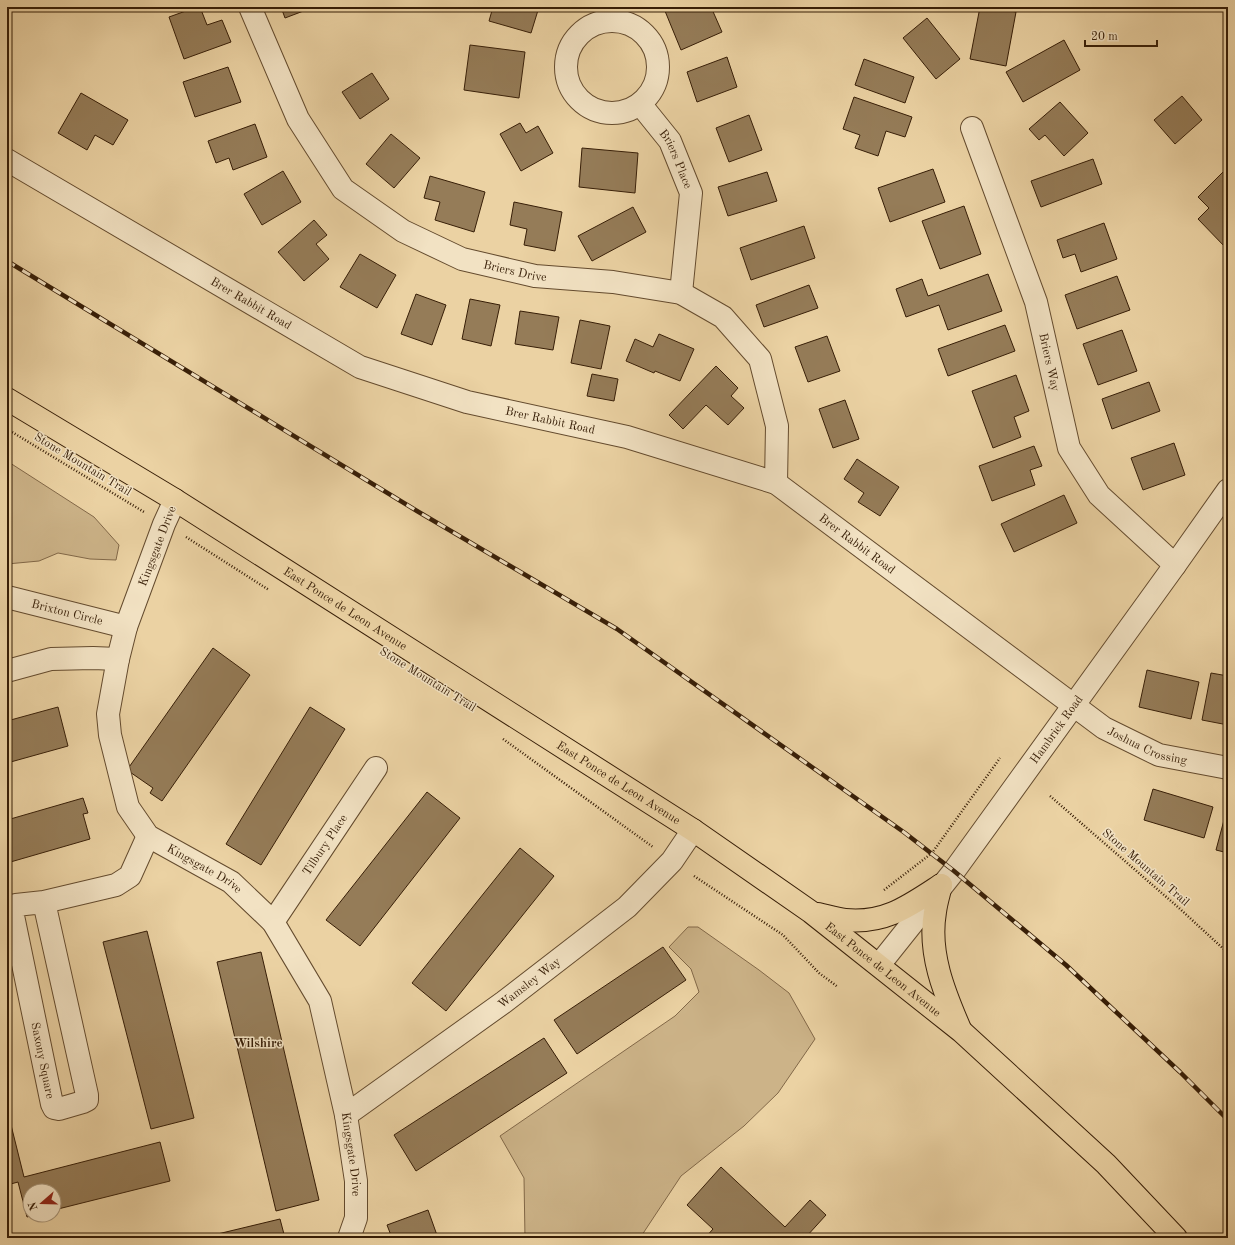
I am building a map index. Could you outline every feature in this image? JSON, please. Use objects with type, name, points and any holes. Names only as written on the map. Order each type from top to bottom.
[{"type":"main road","name":"East Ponce de Leon Avenue","points":[[7,398],[175,500],[693,830],[811,912],[960,1031],[1106,1164],[1176,1238]]},
{"type":"main road","points":[[811,912],[844,920],[860,921],[880,919],[905,909],[941,885]]},
{"type":"main road","points":[[941,885],[934,913],[934,948],[944,992],[960,1031]]},
{"type":"street","name":"Briers Drive","points":[[250,7],[298,119],[343,189],[403,231],[462,258],[535,276],[613,282],[681,294],[723,318],[760,359],[777,426],[776,483]]},
{"type":"street","points":[[605,20],[637,27],[658,55],[659,71],[650,95],[641,105],[624,113],[592,110],[569,87],[567,54],[574,39],[590,26],[605,20]]},
{"type":"street","name":"Briers Place","points":[[641,105],[670,141],[691,193],[681,294]]},
{"type":"street","name":"Briers Way","points":[[972,128],[1036,302],[1069,448],[1099,495],[1175,565]]},
{"type":"street","name":"Brer Rabbit Road","points":[[7,160],[360,367],[467,402],[627,436],[776,483],[1074,705]]},
{"type":"street","name":"Hambrick Road","points":[[879,965],[941,885],[954,871],[1228,490]]},
{"type":"street","name":"Kingsgate Drive","points":[[175,500],[164,524],[126,627],[118,659],[108,714],[110,735],[128,808],[148,836],[231,882],[273,922],[320,1001],[346,1115],[356,1181],[356,1218],[349,1238]]},
{"type":"street","name":"Brixton Circle","points":[[7,597],[126,627]]},
{"type":"street","points":[[7,671],[51,659],[118,659]]},
{"type":"street","name":"Joshua Crossing","points":[[1074,705],[1104,728],[1159,755],[1228,768]]},
{"type":"street","name":"Tilbury Place","points":[[273,922],[376,768]]},
{"type":"street","name":"Wamsley Way","points":[[346,1115],[504,1002],[627,908],[672,861],[693,830]]},
{"type":"street","name":"Saxony Square","points":[[44,902],[87,1095],[87,1100],[59,1109],[54,1108],[52,1104],[12,911],[13,906],[44,902],[116,886],[130,876],[148,836]]},
{"type":"path","name":"Stone Mountain Trail","points":[[7,429],[150,515]]},
{"type":"path","points":[[186,537],[272,592]]},
{"type":"path","points":[[497,734],[653,847]]},
{"type":"path","points":[[880,894],[932,853],[1000,758]]},
{"type":"path","name":"Stone Mountain Trail","points":[[1050,796],[1179,908],[1228,953]]},
{"type":"path","points":[[694,876],[783,935],[819,973],[838,987]]},
{"type":"shaded area","points":[[7,461],[94,517],[119,545],[116,560],[90,559],[58,553],[39,561],[7,564]]},
{"type":"shaded area","points":[[688,927],[698,927],[789,993],[815,1039],[778,1093],[744,1126],[681,1176],[640,1238],[525,1238],[524,1178],[500,1136],[675,1016],[699,992],[691,969],[669,947]]},
{"type":"building","points":[[200,7],[207,25],[222,20],[231,42],[184,59],[169,17]]},
{"type":"building","points":[[281,7],[314,7],[285,18]]},
{"type":"building","points":[[493,7],[539,7],[531,33],[489,21]]},
{"type":"building","points":[[674,7],[711,7],[722,32],[681,50],[665,11]]},
{"type":"building","points":[[980,7],[1016,12],[1006,66],[970,59]]},
{"type":"building","points":[[927,18],[960,59],[936,79],[903,38]]},
{"type":"building","points":[[7,36],[10,36],[7,62]]},
{"type":"building","points":[[1064,40],[1080,70],[1023,102],[1006,72]]},
{"type":"building","points":[[470,45],[525,52],[519,98],[464,90]]},
{"type":"building","points":[[727,57],[737,87],[697,102],[687,72]]},
{"type":"building","points":[[864,59],[914,77],[905,103],[855,85]]},
{"type":"building","points":[[228,67],[241,102],[195,117],[183,82]]},
{"type":"building","points":[[372,73],[389,99],[360,119],[342,92]]},
{"type":"building","points":[[81,93],[128,120],[113,145],[95,135],[87,150],[58,133]]},
{"type":"building","points":[[1182,96],[1202,120],[1175,144],[1154,120]]},
{"type":"building","points":[[854,97],[912,117],[905,137],[886,131],[878,156],[855,148],[860,135],[843,129]]},
{"type":"building","points":[[1060,102],[1088,133],[1064,156],[1045,135],[1039,140],[1029,129]]},
{"type":"building","points":[[749,115],[762,150],[729,162],[716,128]]},
{"type":"building","points":[[520,123],[526,133],[538,126],[553,153],[521,171],[500,134]]},
{"type":"building","points":[[255,124],[267,157],[233,170],[229,158],[216,163],[208,141]]},
{"type":"building","points":[[391,134],[420,158],[394,188],[366,164]]},
{"type":"building","points":[[582,148],[638,153],[635,193],[579,187]]},
{"type":"building","points":[[1093,159],[1102,184],[1041,207],[1031,181]]},
{"type":"building","points":[[1228,167],[1228,246],[1226,248],[1198,219],[1209,208],[1198,197]]},
{"type":"building","points":[[933,169],[945,202],[890,222],[878,188]]},
{"type":"building","points":[[283,171],[301,202],[262,225],[244,194]]},
{"type":"building","points":[[767,172],[777,201],[728,216],[718,187]]},
{"type":"building","points":[[430,176],[485,192],[474,232],[435,220],[440,202],[424,198]]},
{"type":"building","points":[[514,202],[562,212],[555,251],[524,245],[527,229],[510,225]]},
{"type":"building","points":[[964,206],[981,254],[940,269],[922,221]]},
{"type":"building","points":[[633,207],[646,232],[592,261],[578,236]]},
{"type":"building","points":[[314,220],[327,235],[316,244],[329,259],[304,281],[278,252]]},
{"type":"building","points":[[1104,223],[1117,259],[1081,272],[1075,254],[1063,258],[1057,240]]},
{"type":"building","points":[[804,226],[815,258],[751,280],[740,248]]},
{"type":"building","points":[[360,254],[396,275],[377,308],[340,287]]},
{"type":"building","points":[[988,274],[1002,311],[948,330],[939,305],[906,317],[896,289],[922,279],[928,296]]},
{"type":"building","points":[[1117,276],[1130,310],[1077,329],[1065,295]]},
{"type":"building","points":[[809,285],[818,308],[764,327],[756,305]]},
{"type":"building","points":[[416,294],[446,305],[432,345],[401,334]]},
{"type":"building","points":[[470,299],[500,305],[491,346],[462,339]]},
{"type":"building","points":[[520,311],[559,317],[553,350],[515,344]]},
{"type":"building","points":[[580,320],[610,326],[601,369],[571,363]]},
{"type":"building","points":[[1005,325],[1015,351],[948,376],[938,349]]},
{"type":"building","points":[[1122,330],[1137,371],[1098,385],[1083,344]]},
{"type":"building","points":[[659,334],[694,349],[680,381],[655,371],[654,373],[626,361],[635,339],[653,347]]},
{"type":"building","points":[[827,336],[840,371],[808,382],[795,347]]},
{"type":"building","points":[[716,366],[738,388],[731,396],[744,408],[728,425],[706,405],[683,429],[669,415]]},
{"type":"building","points":[[592,374],[618,379],[614,401],[587,396]]},
{"type":"building","points":[[1016,375],[1029,411],[1014,417],[1021,437],[993,448],[972,391]]},
{"type":"building","points":[[1149,382],[1160,411],[1112,429],[1102,399]]},
{"type":"building","points":[[845,400],[859,439],[833,448],[819,409]]},
{"type":"building","points":[[1174,443],[1185,475],[1143,490],[1131,458]]},
{"type":"building","points":[[1034,446],[1042,466],[1030,470],[1035,485],[992,501],[979,466]]},
{"type":"building","points":[[857,459],[899,487],[880,516],[858,502],[864,493],[844,479]]},
{"type":"building","points":[[1064,495],[1077,523],[1014,552],[1001,524]]},
{"type":"building","points":[[213,648],[250,675],[162,801],[150,793],[153,788],[127,770]]},
{"type":"building","points":[[1147,670],[1199,682],[1191,719],[1139,707]]},
{"type":"building","points":[[1211,673],[1228,676],[1228,725],[1202,720]]},
{"type":"building","points":[[58,707],[68,746],[7,763],[7,721]]},
{"type":"building","points":[[310,707],[345,729],[261,865],[226,844]]},
{"type":"building","points":[[1153,789],[1213,807],[1204,838],[1144,820]]},
{"type":"building","points":[[427,792],[460,818],[360,946],[326,920]]},
{"type":"building","points":[[83,798],[88,813],[83,814],[90,839],[7,863],[7,820]]},
{"type":"building","points":[[1228,805],[1228,853],[1216,850]]},
{"type":"building","points":[[520,848],[554,876],[446,1011],[412,983]]},
{"type":"building","points":[[147,931],[194,1118],[151,1129],[103,942]]},
{"type":"building","points":[[663,947],[686,980],[577,1054],[554,1020]]},
{"type":"building","points":[[261,952],[319,1200],[276,1211],[217,962]]},
{"type":"building","points":[[544,1038],[567,1073],[416,1171],[394,1135]]},
{"type":"building","points":[[7,1109],[24,1177],[160,1142],[170,1181],[62,1208],[62,1183],[22,1183],[22,1198],[18,1182],[7,1185]]},
{"type":"building","points":[[721,1167],[785,1227],[810,1200],[826,1215],[806,1237],[807,1238],[705,1238],[713,1229],[687,1205]]},
{"type":"building","points":[[428,1210],[438,1238],[392,1238],[387,1225]]},
{"type":"building","points":[[280,1219],[285,1238],[201,1238]]},
{"type":"railway","points":[[7,261],[417,511],[617,629],[905,833],[954,871],[1066,965],[1180,1072],[1228,1120]]},
{"type":"district","name":"Wilshire","points":[[258,1042]]}]
